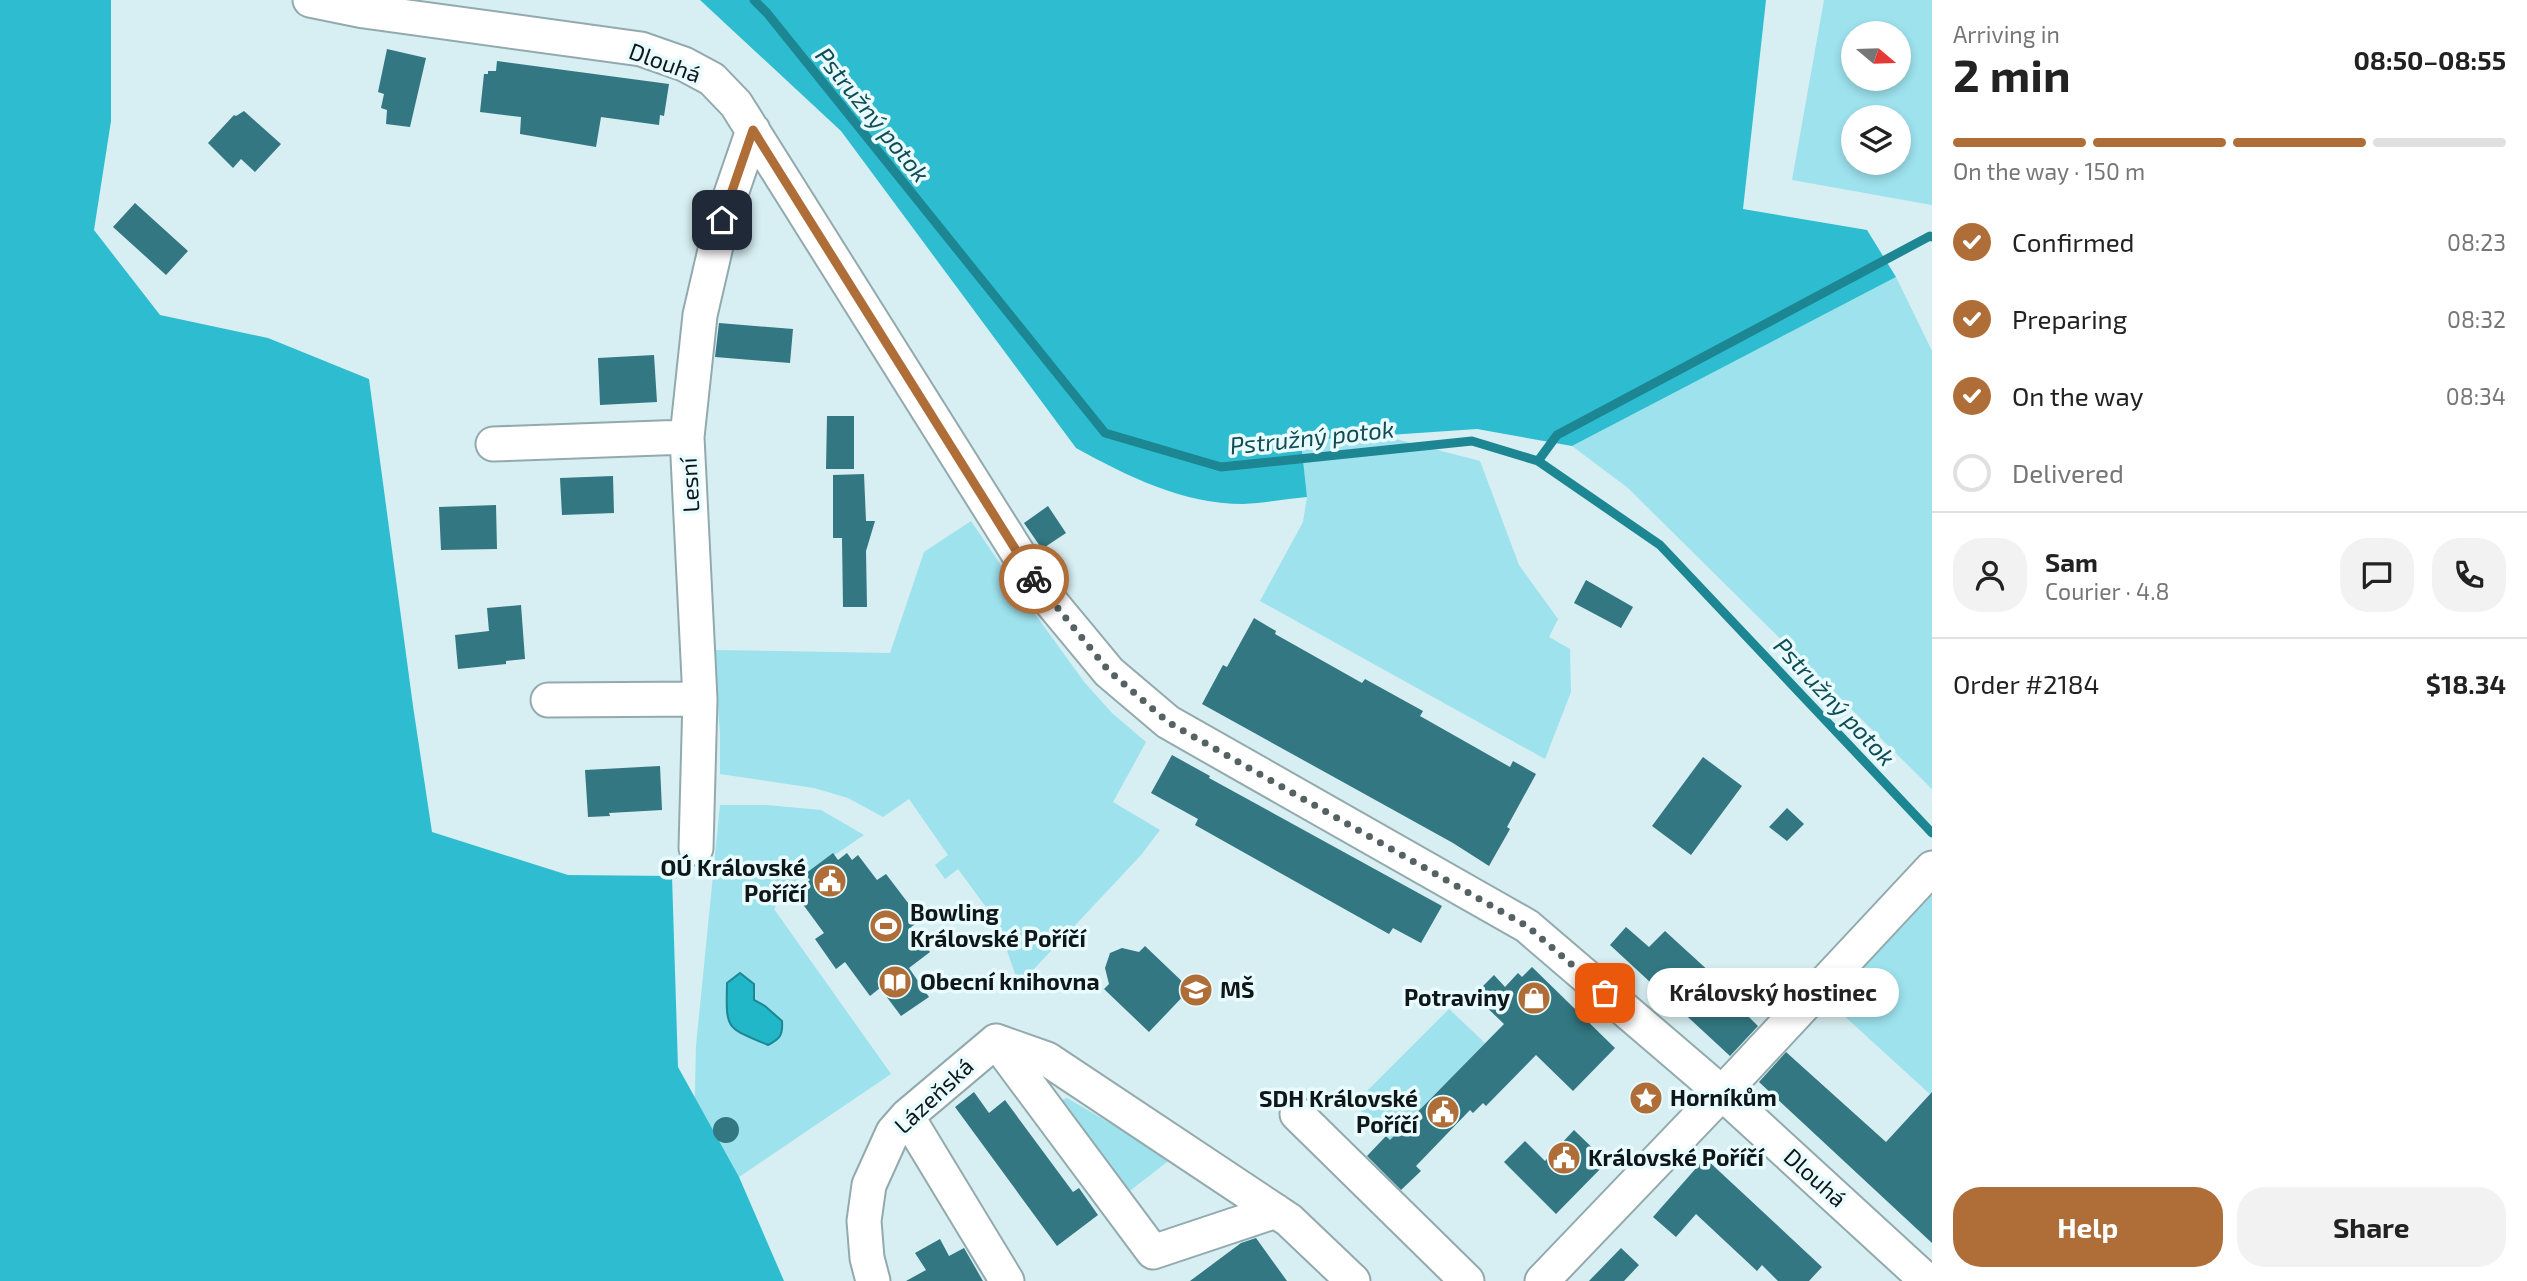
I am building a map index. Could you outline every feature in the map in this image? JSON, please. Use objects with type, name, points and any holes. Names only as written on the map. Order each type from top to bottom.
[{"type":"street","name":"Dlouhá","points":[[310,0],[364,11],[641,49],[684,64],[712,79],[736,104],[753,130],[1041,590],[1109,671],[1168,722],[1527,926],[1722,1093],[1927,1281]]},
{"type":"street","name":"Lesní","points":[[696,848],[700,699],[687,437],[700,315],[722,220],[753,130]]},
{"type":"street","points":[[492,444],[687,437]]},
{"type":"street","points":[[548,700],[700,699]]},
{"type":"street","points":[[1542,1281],[1932,868]]},
{"type":"street","points":[[996,1041],[1153,1252],[1276,1211]]},
{"type":"street","points":[[996,1041],[1047,1059],[1276,1211],[1353,1281]]},
{"type":"street","name":"Lázeňská","points":[[873,1281],[867,1258],[864,1221],[869,1185],[892,1132],[907,1116],[996,1041]]},
{"type":"street","points":[[1297,1114],[1467,1281]]},
{"type":"street","points":[[907,1116],[1007,1281]]},
{"type":"shaded area","points":[[0,0],[111,0],[111,121],[94,230],[160,315],[268,338],[369,379],[432,832],[568,875],[672,876],[678,1067],[739,1177],[784,1281],[0,1281]]},
{"type":"shaded area","points":[[700,0],[1766,0],[1743,209],[1867,230],[1896,277],[1572,446],[1477,429],[1301,441],[1307,497],[1243,504],[1221,503],[1177,494],[1115,469],[1076,448],[841,131]]},
{"type":"shaded area","points":[[1824,0],[1932,0],[1932,205],[1792,180]]},
{"type":"shaded area","points":[[1896,277],[1932,351],[1932,789],[1628,488],[1572,446]]},
{"type":"shaded area","points":[[1384,436],[1480,461],[1519,565],[1558,619],[1549,637],[1570,649],[1571,692],[1545,759],[1260,601],[1303,522],[1307,497],[1301,441]]},
{"type":"shaded area","points":[[971,521],[1085,683],[1112,713],[1146,742],[1113,802],[1160,830],[1141,855],[1019,985],[997,922],[958,869],[945,879],[935,865],[948,855],[909,799],[883,817],[848,798],[814,788],[720,774],[714,650],[890,653],[924,552]]},
{"type":"shaded area","points":[[720,805],[767,805],[821,810],[864,835],[790,885],[774,909],[891,1074],[739,1177],[692,1216],[696,1046]]},
{"type":"shaded area","points":[[1932,890],[1932,1096],[1829,1002]]},
{"type":"shaded area","points":[[740,973],[754,984],[754,1000],[782,1021],[780,1036],[768,1045],[736,1030],[728,1019],[727,983]]},
{"type":"shaded area","points":[[1449,1009],[1485,1043],[1390,1140],[1354,1104]]},
{"type":"shaded area","points":[[1067,1098],[1171,1159],[1127,1193],[1059,1101]]},
{"type":"building","points":[[387,49],[426,58],[410,127],[386,124],[387,110],[381,108],[384,94],[378,92]]},
{"type":"building","points":[[497,61],[669,84],[664,116],[660,115],[659,125],[601,117],[596,147],[520,134],[521,117],[480,112],[484,74],[496,71]]},
{"type":"building","points":[[244,111],[281,144],[255,172],[241,159],[233,168],[208,143],[234,115]]},
{"type":"building","points":[[135,203],[188,251],[166,275],[113,227]]},
{"type":"building","points":[[719,323],[793,329],[790,363],[715,357]]},
{"type":"building","points":[[654,355],[657,402],[600,405],[598,358]]},
{"type":"building","points":[[827,416],[854,416],[854,469],[826,469]]},
{"type":"building","points":[[864,474],[866,521],[875,521],[866,551],[867,607],[843,607],[842,538],[833,538],[833,475]]},
{"type":"building","points":[[613,476],[614,513],[562,515],[560,478]]},
{"type":"building","points":[[496,505],[497,549],[441,550],[439,507]]},
{"type":"building","points":[[1048,506],[1066,533],[1042,549],[1024,523]]},
{"type":"building","points":[[1586,580],[1633,607],[1621,628],[1574,603]]},
{"type":"building","points":[[521,605],[525,659],[506,661],[506,664],[458,669],[455,635],[489,631],[487,608]]},
{"type":"building","points":[[1254,618],[1276,631],[1275,634],[1362,683],[1365,679],[1423,711],[1420,716],[1510,767],[1513,761],[1536,774],[1489,866],[1453,843],[1202,704],[1223,665],[1227,667]]},
{"type":"building","points":[[1172,755],[1442,906],[1421,943],[1393,928],[1389,934],[1195,825],[1198,819],[1151,793]]},
{"type":"building","points":[[1703,757],[1742,786],[1691,855],[1652,826]]},
{"type":"building","points":[[660,766],[662,810],[588,817],[585,770]]},
{"type":"building","points":[[1787,808],[1804,824],[1787,841],[1769,827]]},
{"type":"building","points":[[833,853],[838,860],[847,853],[852,860],[858,855],[877,880],[886,874],[921,920],[911,927],[930,952],[909,968],[929,997],[901,1016],[880,988],[870,996],[845,962],[836,969],[815,939],[824,933],[799,899],[805,894],[801,887],[810,880],[805,874]]},
{"type":"building","points":[[1626,927],[1649,947],[1665,931],[1747,1006],[1743,1011],[1758,1026],[1730,1056],[1610,945]]},
{"type":"building","points":[[1145,946],[1190,989],[1149,1032],[1104,989],[1109,984],[1105,968],[1110,953],[1122,948],[1139,952]]},
{"type":"building","points":[[1532,967],[1615,1048],[1573,1091],[1536,1055],[1486,1106],[1483,1103],[1473,1113],[1470,1110],[1416,1166],[1421,1171],[1401,1190],[1367,1156],[1386,1136],[1390,1140],[1504,1024],[1474,995],[1494,975],[1505,987],[1518,973],[1522,977]]},
{"type":"building","points":[[1786,1052],[1886,1142],[1932,1092],[1932,1243],[1759,1082]]},
{"type":"building","points":[[974,1092],[989,1113],[1005,1100],[1073,1192],[1079,1188],[1098,1215],[1057,1246],[955,1107]]},
{"type":"building","points":[[726,1117],[735,1121],[739,1130],[735,1139],[726,1143],[717,1139],[713,1130],[717,1121]]},
{"type":"building","points":[[1574,1130],[1607,1162],[1556,1214],[1504,1162],[1525,1141],[1545,1161]]},
{"type":"building","points":[[1705,1158],[1822,1267],[1809,1281],[1778,1281],[1762,1265],[1757,1271],[1696,1214],[1676,1237],[1653,1217]]},
{"type":"building","points":[[1256,1238],[1287,1281],[1190,1281],[1241,1243]]},
{"type":"building","points":[[940,1239],[949,1256],[964,1248],[983,1281],[906,1281],[926,1270],[915,1253]]},
{"type":"building","points":[[1621,1248],[1639,1265],[1624,1281],[1589,1281]]},
{"type":"waterway","name":"Pstružný potok","points":[[754,0],[1105,433],[1221,467],[1472,441],[1538,461],[1660,545],[1932,833]]},
{"type":"waterway","points":[[1538,461],[1557,435],[1932,237]]},
{"type":"way so far","points":[[1034,579],[1109,671],[1168,722],[1527,926],[1605,993]]},
{"type":"place","name":"OÚ Královské Poříčí","points":[[830,881]]},
{"type":"place","name":"Bowling Královské Poříčí","points":[[886,926]]},
{"type":"place","name":"Obecní knihovna","points":[[895,982]]},
{"type":"place","name":"MŠ","points":[[1196,990]]},
{"type":"place","name":"Královský hostinec","points":[[1605,993]]},
{"type":"place","name":"Potraviny","points":[[1534,998]]},
{"type":"place","name":"Horníkům","points":[[1646,1098]]},
{"type":"place","name":"SDH Královské Poříčí","points":[[1443,1112]]},
{"type":"place","name":"Královské Poříčí","points":[[1564,1158]]},
{"type":"route","points":[[722,220],[753,130],[1034,579]]}]
